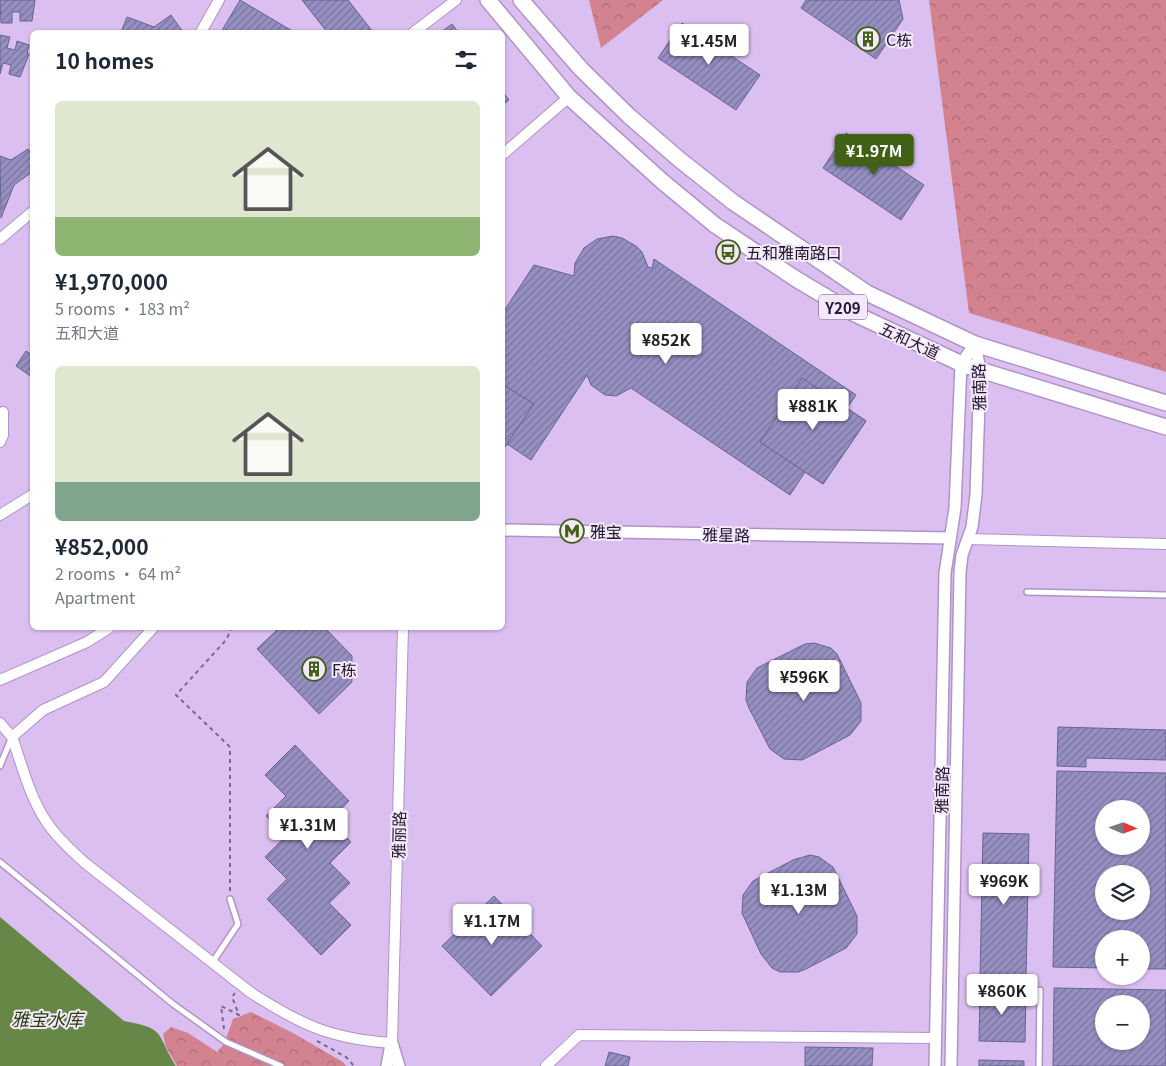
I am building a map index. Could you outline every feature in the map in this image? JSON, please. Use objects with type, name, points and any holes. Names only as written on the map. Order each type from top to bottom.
[{"type":"main road","name":"Y209","points":[[488,0],[569,97]]},
{"type":"main road","name":"五和大道","points":[[521,0],[581,69],[629,116],[680,160],[733,202],[868,293],[975,344],[1166,403]]},
{"type":"main road","name":"五和大道","points":[[569,97],[662,182],[715,226],[796,280],[853,313],[961,364],[1166,428]]},
{"type":"street","points":[[202,30],[219,0]]},
{"type":"street","points":[[417,30],[455,0]]},
{"type":"street","points":[[505,152],[569,97]]},
{"type":"street","points":[[0,238],[30,214]]},
{"type":"street","name":"雅南路","points":[[935,1066],[945,572],[955,508],[961,364],[975,344]]},
{"type":"street","name":"雅南路","points":[[951,1066],[960,572],[962,554],[972,527],[976,495],[980,370],[975,344]]},
{"type":"street","points":[[0,442],[3,435],[3,412]]},
{"type":"street","points":[[0,515],[30,496]]},
{"type":"street","name":"雅星路","points":[[505,530],[950,538]]},
{"type":"street","points":[[968,539],[1166,544]]},
{"type":"street","points":[[0,680],[87,642],[106,630]]},
{"type":"street","points":[[12,737],[43,710],[104,682],[151,630]]},
{"type":"street","name":"雅丽路","points":[[392,1043],[402,630]]},
{"type":"street","points":[[0,723],[12,737],[30,786],[47,822],[64,844],[212,963],[278,1010],[324,1033],[363,1041],[392,1043]]},
{"type":"street","points":[[546,1066],[578,1035],[936,1038]]},
{"type":"street","points":[[387,1066],[392,1043]]},
{"type":"street","points":[[392,1043],[399,1066]]},
{"type":"lane","points":[[1027,592],[1166,595]]},
{"type":"lane","points":[[0,766],[12,737]]},
{"type":"lane","points":[[0,862],[140,978],[226,1042],[281,1066]]},
{"type":"lane","points":[[212,963],[238,924],[230,899]]},
{"type":"lane","points":[[1038,1066],[1040,990]]},
{"type":"path","points":[[230,899],[230,747],[176,695],[226,640],[231,630]]},
{"type":"path","points":[[226,1042],[221,1006],[239,1016],[232,997],[236,994]]},
{"type":"green space","points":[[589,0],[663,0],[601,48]]},
{"type":"green space","points":[[929,0],[1166,0],[1166,372],[969,313]]},
{"type":"green space","points":[[251,1012],[293,1033],[343,1062],[346,1066],[177,1066],[166,1047],[163,1034],[171,1027],[188,1033],[217,1052],[224,1044],[233,1019]]},
{"type":"water","name":"雅宝水库","points":[[0,917],[124,1021],[154,1030],[162,1039],[176,1066],[0,1066]]},
{"type":"building","points":[[0,0],[35,0],[32,21],[20,21],[20,12],[12,12],[12,23],[1,23]]},
{"type":"building","points":[[240,0],[291,30],[222,30]]},
{"type":"building","points":[[302,0],[348,0],[371,30],[325,30]]},
{"type":"building","name":"C栋","points":[[806,0],[899,0],[903,19],[876,59],[801,8]]},
{"type":"building","points":[[171,15],[182,30],[122,30],[127,17],[154,27]]},
{"type":"building","points":[[682,23],[760,75],[736,110],[658,58]]},
{"type":"building","points":[[452,24],[456,30],[444,30]]},
{"type":"building","points":[[0,35],[10,37],[7,48],[15,50],[17,41],[29,45],[27,53],[29,54],[20,77],[9,74],[11,65],[3,63],[0,74]]},
{"type":"building","points":[[505,95],[509,100],[505,103]]},
{"type":"building","points":[[846,133],[924,185],[901,220],[823,168]]},
{"type":"building","points":[[28,149],[30,152],[30,173],[14,185],[1,218],[0,156],[11,160]]},
{"type":"building","points":[[613,236],[622,238],[636,246],[642,252],[648,267],[652,268],[654,259],[856,395],[847,408],[866,421],[823,484],[805,472],[790,495],[631,388],[616,396],[605,395],[591,385],[587,375],[531,460],[507,444],[505,447],[505,309],[534,265],[574,276],[575,263],[584,248],[597,239]]},
{"type":"building","points":[[26,351],[30,354],[30,376],[16,366]]},
{"type":"building","points":[[802,378],[866,421],[823,484],[760,442]]},
{"type":"building","points":[[505,386],[534,404],[505,447]]},
{"type":"building","name":"F栋","points":[[277,630],[327,630],[352,656],[352,682],[319,714],[257,649]]},
{"type":"building","points":[[814,643],[831,648],[837,654],[861,703],[861,721],[850,735],[802,760],[784,759],[770,749],[749,708],[746,700],[747,682],[757,668],[805,644]]},
{"type":"building","points":[[1058,727],[1166,730],[1166,760],[1086,758],[1086,767],[1057,766]]},
{"type":"building","points":[[295,745],[349,801],[330,820],[351,842],[330,863],[350,883],[329,903],[351,925],[321,955],[267,899],[287,879],[265,857],[286,836],[266,816],[286,796],[265,775]]},
{"type":"building","points":[[1057,771],[1166,773],[1166,969],[1150,969],[1150,930],[1095,930],[1095,968],[1053,967]]},
{"type":"building","points":[[983,833],[1029,834],[1026,979],[980,978]]},
{"type":"building","points":[[810,855],[819,857],[833,867],[857,916],[857,934],[846,948],[806,969],[798,972],[780,972],[772,968],[761,954],[742,913],[743,895],[753,881],[793,860]]},
{"type":"building","points":[[494,896],[542,946],[491,996],[442,946]]},
{"type":"building","points":[[1054,988],[1166,990],[1166,1066],[1053,1066]]},
{"type":"building","points":[[980,991],[1026,992],[1025,1042],[979,1041]]},
{"type":"building","points":[[805,1047],[873,1048],[872,1066],[805,1066]]},
{"type":"building","points":[[609,1052],[630,1057],[628,1066],[605,1066]]},
{"type":"building","points":[[979,1060],[1024,1061],[1024,1066],[979,1066]]},
{"type":"place","name":"C栋","points":[[868,39]]},
{"type":"place","name":"五和雅南路口","points":[[728,252]]},
{"type":"place","name":"雅宝","points":[[572,531]]},
{"type":"place","name":"F栋","points":[[314,669]]}]
